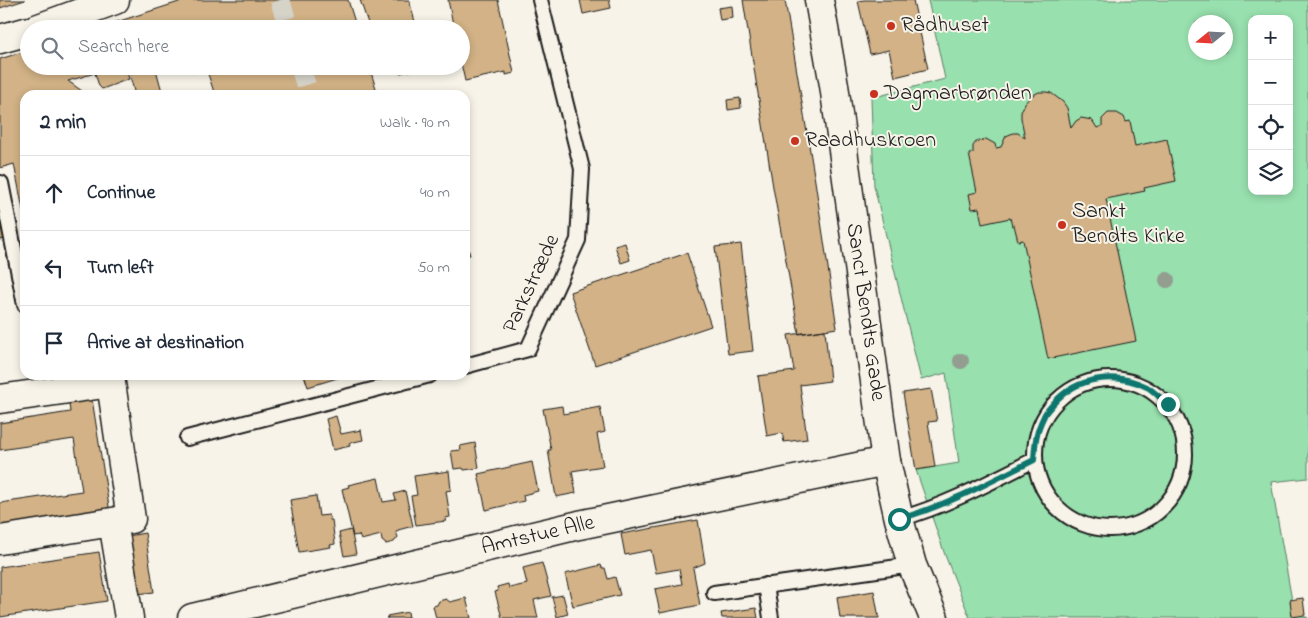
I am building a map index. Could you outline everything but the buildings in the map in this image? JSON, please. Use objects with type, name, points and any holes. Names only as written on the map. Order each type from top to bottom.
[{"type":"street","points":[[61,20],[115,0]]},
{"type":"street","name":"Sanct Bendts Gade","points":[[819,0],[834,85],[886,461],[912,566],[934,618]]},
{"type":"street","points":[[0,39],[20,33]]},
{"type":"street","points":[[0,399],[74,382],[99,380]]},
{"type":"street","points":[[0,540],[131,519],[111,380]]},
{"type":"street","name":"Amtstue Alle","points":[[192,618],[580,525],[886,461]]},
{"type":"street","points":[[113,522],[129,618]]},
{"type":"lane","name":"Parkstræde","points":[[470,365],[528,349],[578,240],[582,169],[540,0]]},
{"type":"lane","points":[[1,182],[20,279]]},
{"type":"lane","points":[[1101,378],[1123,379],[1148,388],[1168,404],[1181,427],[1186,452],[1182,478],[1170,501],[1150,518],[1126,528],[1101,529],[1076,522],[1055,507],[1041,485],[1034,460],[1036,436],[1045,414],[1060,396],[1079,384],[1101,378]]},
{"type":"lane","points":[[187,438],[411,380]]},
{"type":"lane","points":[[899,519],[920,513],[984,485],[1034,460]]},
{"type":"lane","points":[[714,593],[912,566]]},
{"type":"lane","points":[[766,585],[771,618]]},
{"type":"green space","points":[[928,0],[1308,0],[1308,478],[1271,482],[1294,612],[1308,618],[970,618],[945,555],[916,470],[959,463],[946,373],[921,380],[874,186],[871,98],[945,79]]},
{"type":"tunnel","points":[[280,0],[286,20]]},
{"type":"tunnel","points":[[303,75],[307,90]]},
{"type":"place","name":"Rådhuset","points":[[891,26]]},
{"type":"place","name":"Dagmarbrønden","points":[[874,94]]},
{"type":"place","name":"Raadhuskroen","points":[[795,141]]},
{"type":"place","name":"Sankt Bendts Kirke","points":[[1062,225]]},
{"type":"route","points":[[899,519],[920,513],[984,485],[1034,460],[1036,436],[1045,414],[1060,396],[1079,384],[1101,378],[1123,379],[1148,388],[1168,404]]}]
